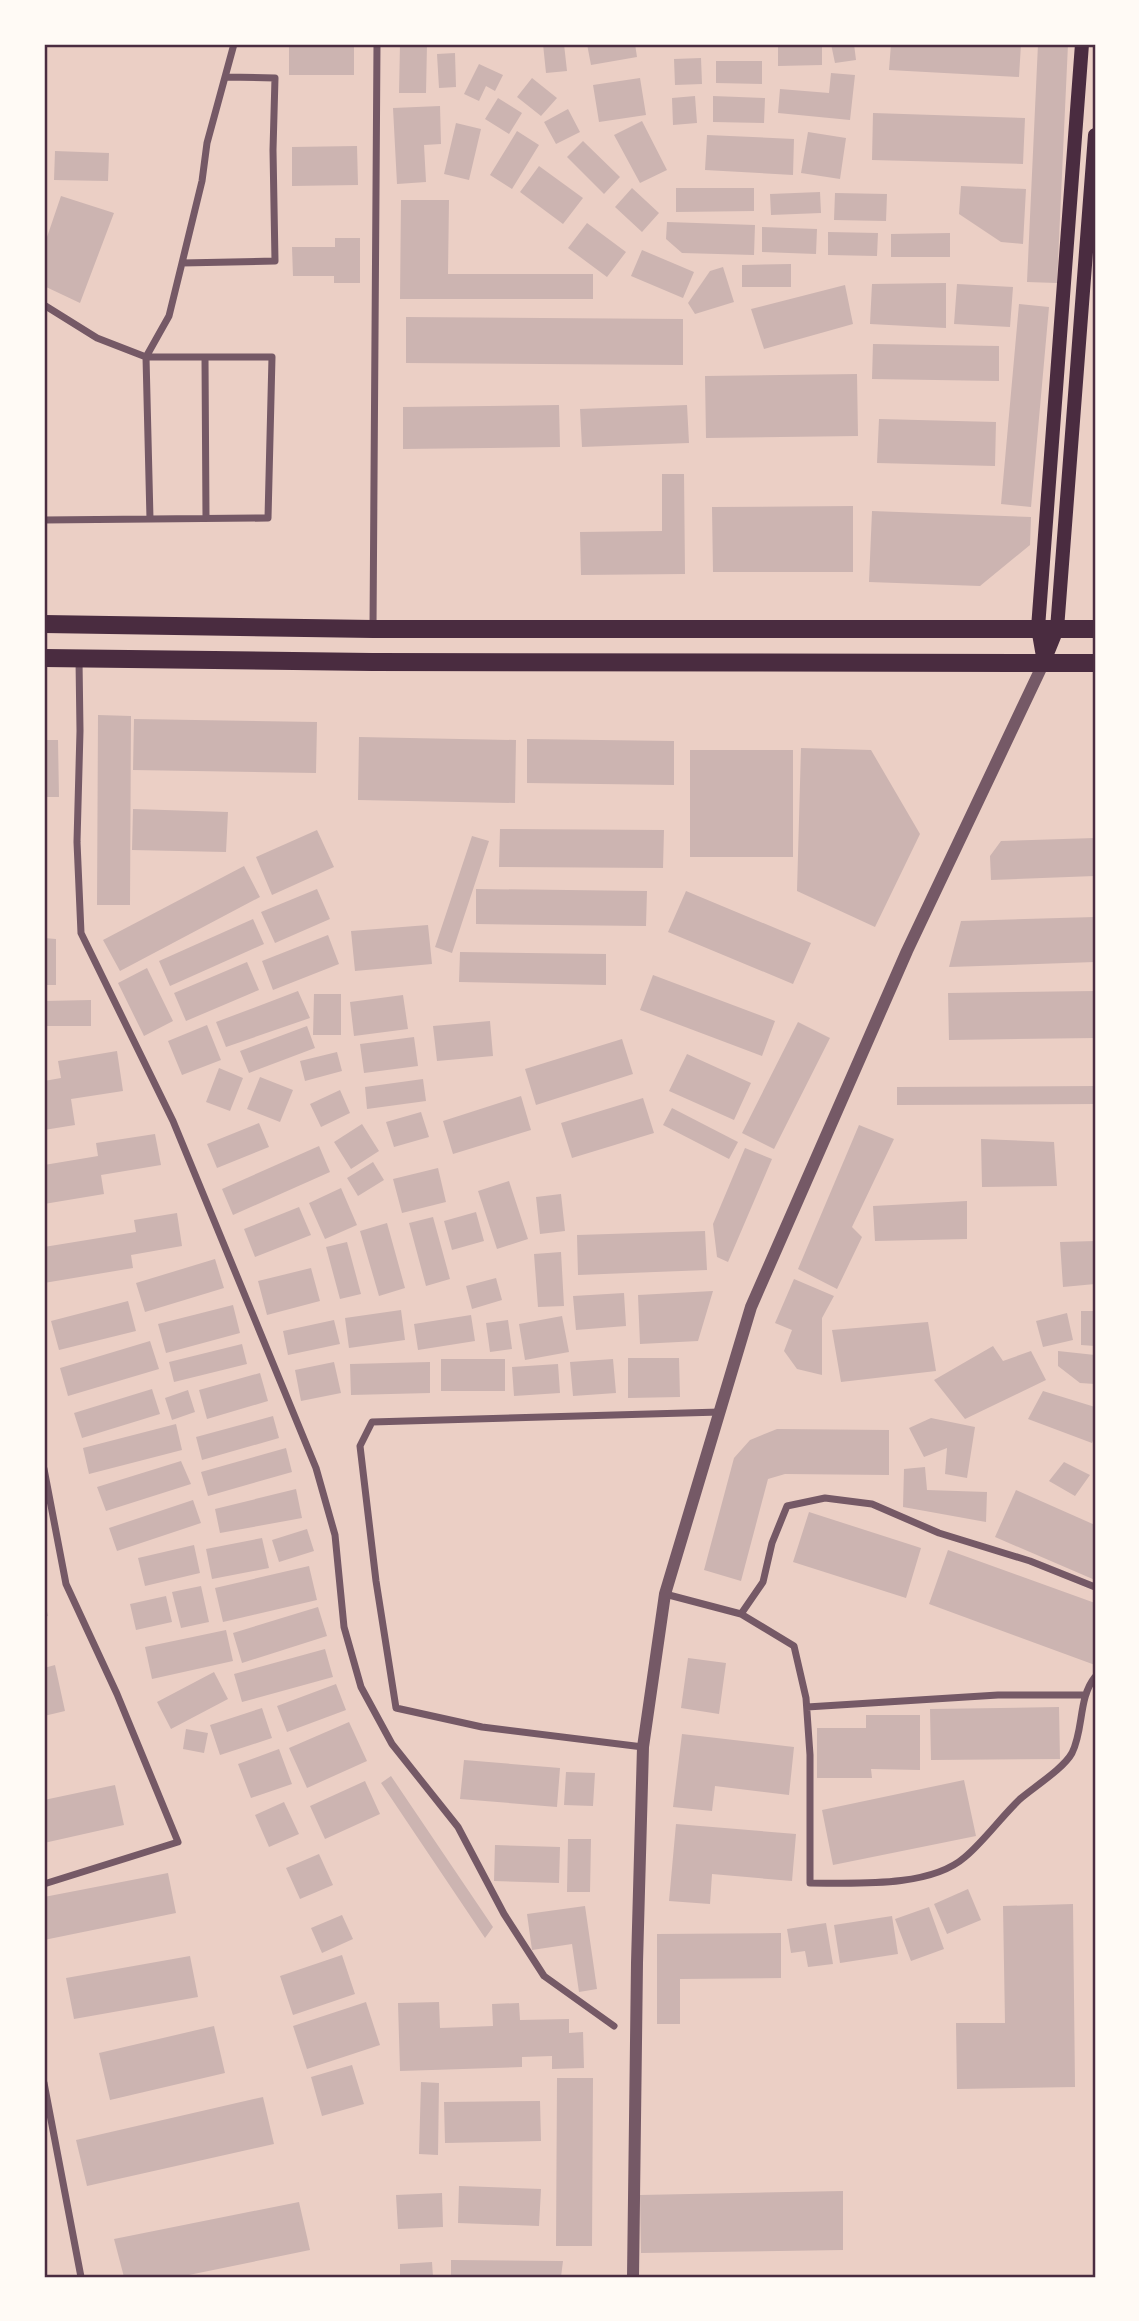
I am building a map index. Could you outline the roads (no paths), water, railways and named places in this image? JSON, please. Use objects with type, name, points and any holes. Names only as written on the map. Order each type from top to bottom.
[{"type":"main road","points":[[1044,662],[1038,628],[1082,44]]},
{"type":"main road","points":[[1044,662],[1057,629],[1095,135]]},
{"type":"main road","points":[[44,624],[373,629],[1095,629]]},
{"type":"main road","points":[[44,658],[372,662],[1095,663]]},
{"type":"street","points":[[150,519],[146,357],[169,316],[202,181],[207,143],[234,44]]},
{"type":"street","points":[[373,629],[377,44]]},
{"type":"street","points":[[182,263],[275,261],[275,78],[225,77]]},
{"type":"street","points":[[44,304],[97,338],[146,357],[272,357],[268,518],[44,520]]},
{"type":"street","points":[[205,358],[206,518]]},
{"type":"street","points":[[79,659],[77,842],[81,933],[173,1121],[316,1468],[335,1535],[344,1627],[361,1687],[392,1744],[458,1827],[504,1914],[544,1976],[614,2026]]},
{"type":"street","points":[[633,2277],[643,1747],[665,1594],[751,1307],[907,951],[1044,662]]},
{"type":"street","points":[[643,1747],[482,1727],[396,1708],[376,1581],[360,1446],[372,1422],[720,1412]]},
{"type":"street","points":[[44,1469],[66,1584],[117,1694],[178,1842],[44,1884]]},
{"type":"street","points":[[741,1614],[763,1582],[772,1543],[787,1506],[825,1498],[872,1504],[939,1533],[1030,1561],[1095,1587]]},
{"type":"street","points":[[665,1594],[741,1614],[794,1646],[807,1707],[810,1755],[810,1884],[871,1883],[934,1876],[964,1858],[1021,1798],[1071,1754],[1086,1695],[1095,1677]]},
{"type":"street","points":[[807,1707],[998,1695],[1086,1695]]},
{"type":"street","points":[[44,2083],[82,2277]]}]
